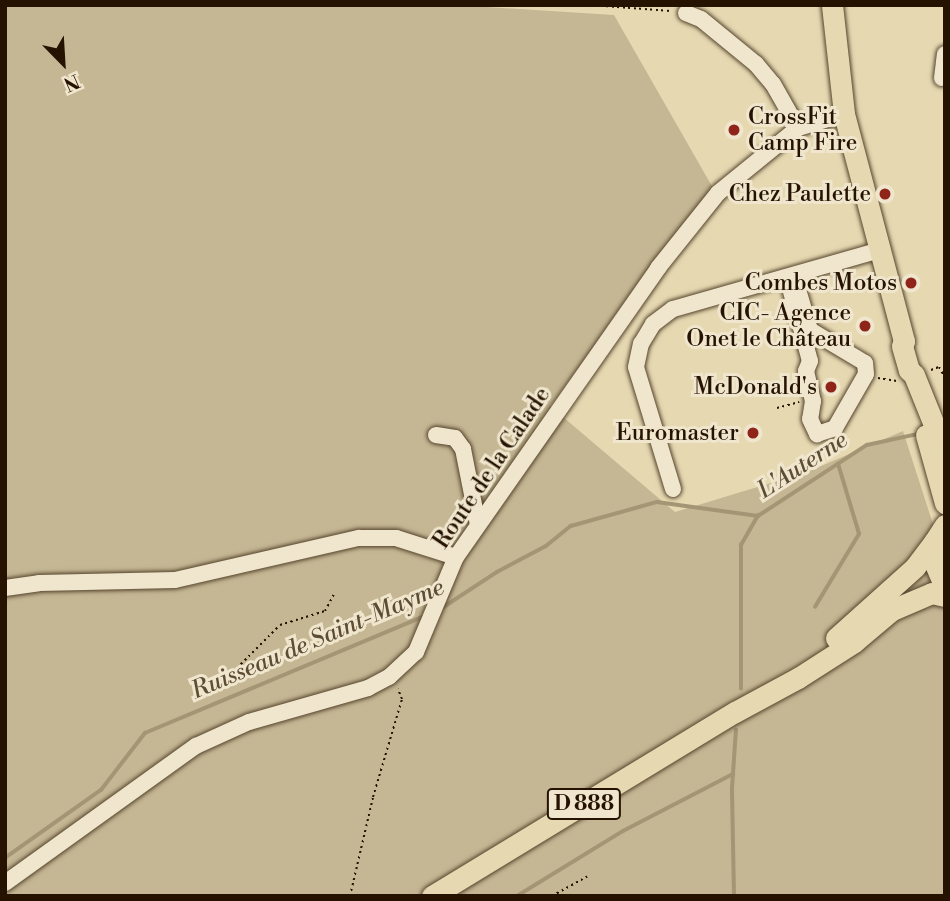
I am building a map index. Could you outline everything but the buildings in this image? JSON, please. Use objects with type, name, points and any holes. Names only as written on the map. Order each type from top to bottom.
[{"type":"main road","points":[[832,5],[844,114],[904,341],[909,344],[916,367],[923,426],[945,503]]},
{"type":"main road","points":[[837,56],[842,5]]},
{"type":"main road","points":[[918,380],[945,452]]},
{"type":"main road","points":[[940,534],[935,564],[945,587]]},
{"type":"main road","name":"D 888","points":[[735,712],[844,631],[915,567],[940,534]]},
{"type":"main road","name":"D 888","points":[[432,896],[820,663],[892,610],[932,593],[945,596]]},
{"type":"street","points":[[686,12],[701,19],[756,64],[773,83],[798,128]]},
{"type":"street","points":[[942,78],[945,54]]},
{"type":"street","name":"Route de la Calade","points":[[5,883],[196,746],[249,722],[368,688],[389,677],[416,652],[456,557],[658,268],[701,214],[718,193],[798,128],[844,114]]},
{"type":"street","points":[[673,489],[636,367],[641,344],[653,324],[673,309],[880,250]]},
{"type":"street","points":[[790,276],[810,330],[865,363],[866,373],[835,429],[817,434],[810,419],[813,401],[806,371],[810,361],[790,276]]},
{"type":"street","points":[[436,435],[455,438],[463,449],[478,525]]},
{"type":"street","points":[[5,588],[39,583],[175,580],[359,538],[396,538],[456,557]]},
{"type":"path","points":[[590,5],[686,12]]},
{"type":"path","points":[[866,373],[889,380],[918,380],[939,368],[945,378]]},
{"type":"path","points":[[233,672],[280,625],[325,611],[334,594]]},
{"type":"path","points":[[350,896],[373,797],[402,699],[389,677]]},
{"type":"path","points":[[552,896],[590,875]]},
{"type":"shaded area","points":[[5,5],[455,5],[614,15],[713,188],[550,406],[675,512],[807,472],[903,431],[942,552],[945,543],[945,896],[5,896]]},
{"type":"waterway","name":"Ruisseau de Saint-Mayme","points":[[741,689],[741,545],[758,516],[867,445],[918,434]]},
{"type":"waterway","points":[[815,607],[859,534],[838,464]]},
{"type":"waterway","name":"Ruisseau de Saint-Mayme","points":[[439,610],[497,572],[546,546],[571,526],[657,502],[758,516]]},
{"type":"waterway","name":"Ruisseau de Saint-Mayme","points":[[5,858],[101,790],[145,733],[425,616]]},
{"type":"waterway","name":"L'Auterne","points":[[734,896],[732,788],[736,730]]},
{"type":"waterway","points":[[517,896],[623,831],[733,774]]},
{"type":"place","name":"CrossFit Camp Fire","points":[[734,130]]},
{"type":"place","name":"Chez Paulette","points":[[885,194]]},
{"type":"place","name":"Combes Motos","points":[[911,283]]},
{"type":"place","name":"CIC- Agence Onet le Château","points":[[865,326]]},
{"type":"place","name":"McDonald's","points":[[831,387]]},
{"type":"place","name":"Euromaster","points":[[753,433]]}]
